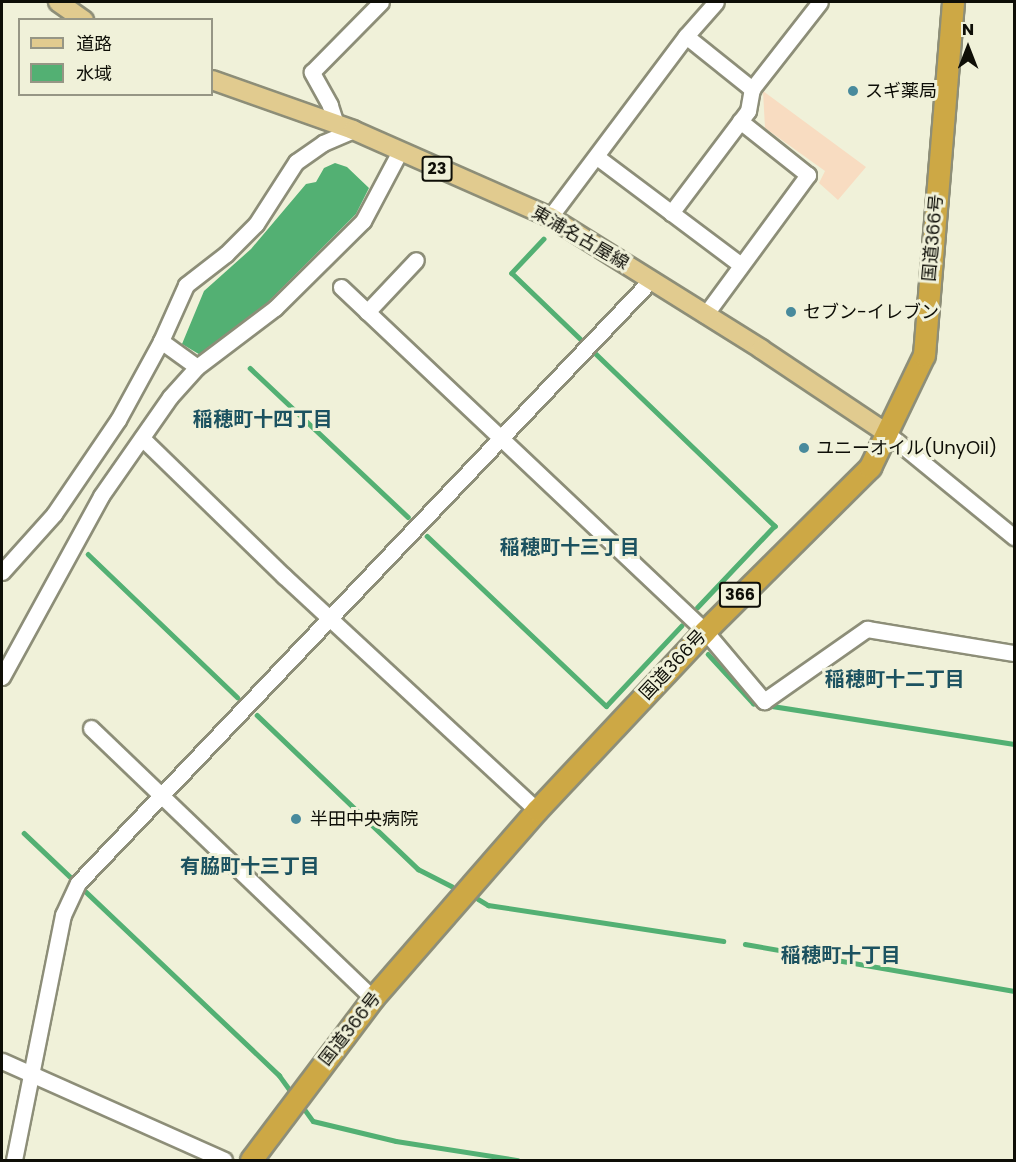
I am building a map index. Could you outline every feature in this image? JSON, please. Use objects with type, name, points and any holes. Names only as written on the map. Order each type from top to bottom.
[{"type":"highway","name":"国道366号","points":[[251,1161],[374,998],[537,810],[705,631],[870,467],[888,434],[924,355],[953,2]]},
{"type":"main road","points":[[58,2],[81,18]]},
{"type":"main road","name":"東浦名古屋線","points":[[213,80],[344,127],[399,153],[550,217],[888,434]]},
{"type":"street","points":[[2,572],[54,514],[118,420],[161,341],[186,285],[226,254],[256,224],[296,162],[344,127],[312,72],[381,2]]},
{"type":"street","points":[[550,217],[686,36],[716,2]]},
{"type":"street","points":[[671,213],[748,111],[752,89],[820,2]]},
{"type":"street","points":[[686,36],[752,89]]},
{"type":"street","points":[[705,315],[808,174],[740,122]]},
{"type":"street","points":[[2,677],[101,496],[170,397],[197,368],[264,318],[363,221],[399,153]]},
{"type":"street","points":[[597,157],[741,265]]},
{"type":"street","points":[[367,312],[416,260]]},
{"type":"street","points":[[14,1161],[29,1075],[63,915],[78,883],[651,280]]},
{"type":"street","points":[[341,287],[705,631],[764,701],[867,629],[1014,653]]},
{"type":"street","points":[[161,341],[197,368]]},
{"type":"street","points":[[888,434],[1014,537]]},
{"type":"street","points":[[142,438],[330,618],[537,810]]},
{"type":"street","points":[[92,728],[374,998]]},
{"type":"street","points":[[2,1061],[224,1161]]},
{"type":"shaded area","points":[[763,91],[866,167],[838,200],[819,183],[825,171],[765,128]]},
{"type":"water","points":[[335,163],[347,167],[369,188],[356,214],[254,316],[202,356],[182,344],[204,291],[251,249],[306,184],[316,182],[324,168]]},
{"type":"waterway","points":[[544,239],[512,273],[775,526],[698,607]]},
{"type":"waterway","points":[[250,368],[408,517]]},
{"type":"waterway","points":[[427,536],[606,706],[681,626]]},
{"type":"waterway","points":[[88,554],[237,697]]},
{"type":"waterway","points":[[708,654],[753,703],[1014,744]]},
{"type":"waterway","points":[[257,715],[418,869],[452,886]]},
{"type":"waterway","points":[[24,833],[279,1075],[293,1094]]},
{"type":"waterway","points":[[478,899],[488,905],[723,941]]},
{"type":"waterway","points":[[745,944],[1014,991]]},
{"type":"waterway","points":[[300,1103],[313,1121],[396,1141],[518,1160]]},
{"type":"place","name":"スギ薬局","points":[[853,91]]},
{"type":"place","name":"セブン-イレブン","points":[[791,312]]},
{"type":"place","name":"ユニーオイル(UnyOil)","points":[[804,448]]},
{"type":"place","name":"半田中央病院","points":[[296,819]]},
{"type":"district","name":"稲穂町十四丁目","points":[[263,419]]},
{"type":"district","name":"稲穂町十三丁目","points":[[570,547]]},
{"type":"district","name":"稲穂町十二丁目","points":[[895,679]]},
{"type":"district","name":"有脇町十三丁目","points":[[250,866]]},
{"type":"district","name":"稲穂町十丁目","points":[[841,955]]}]
